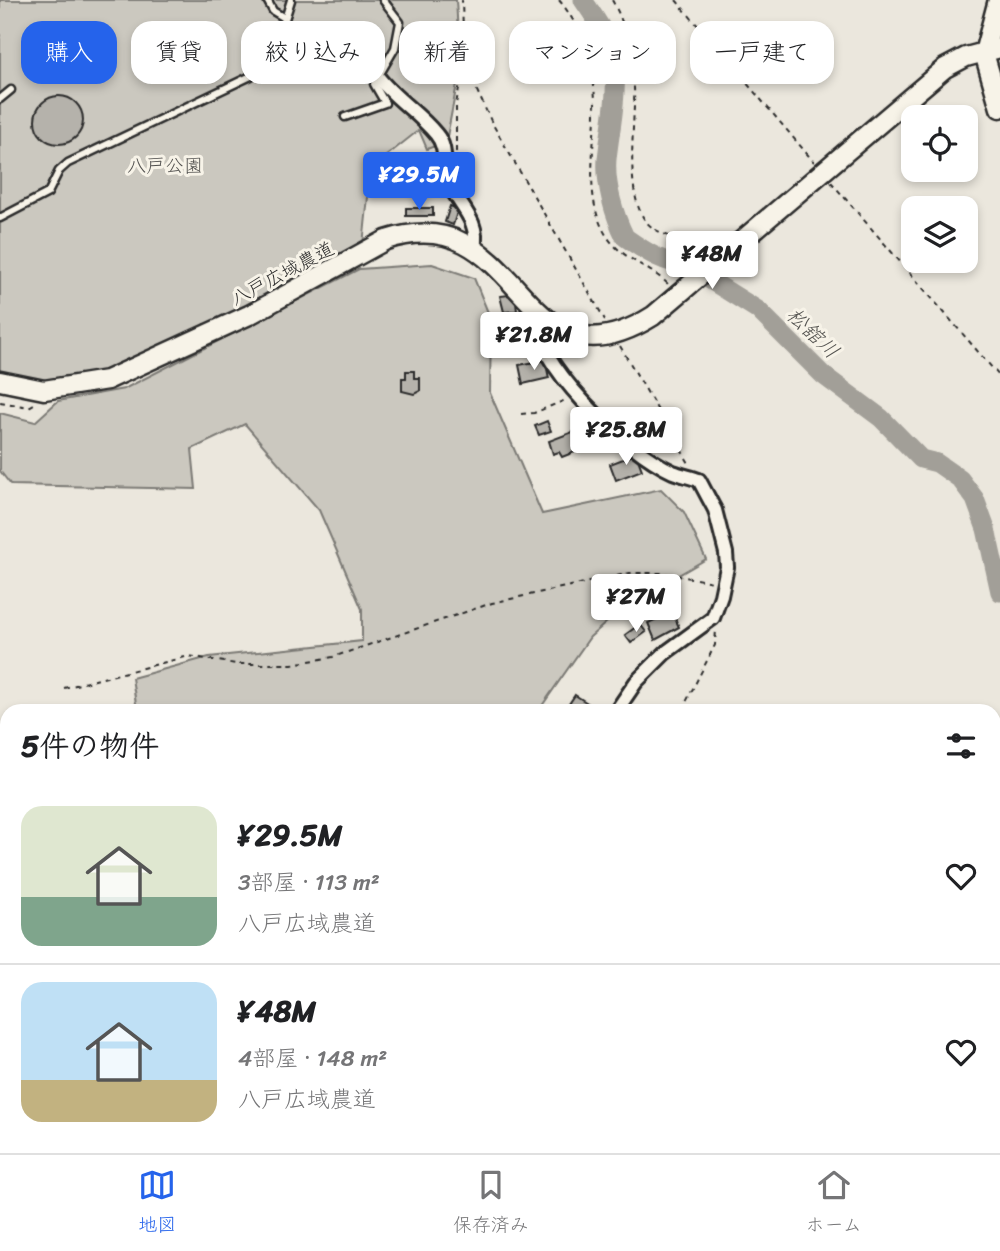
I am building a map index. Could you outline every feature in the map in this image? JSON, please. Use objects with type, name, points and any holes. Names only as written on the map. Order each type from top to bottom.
[{"type":"street","points":[[998,0],[992,51],[1000,108]]},
{"type":"street","name":"八戸広域農道","points":[[0,382],[44,390],[107,380],[191,344],[386,240],[404,235],[426,234],[454,239],[474,247],[498,267],[532,307],[556,325],[581,337],[614,336],[645,321],[680,293],[945,68],[992,51]]},
{"type":"street","points":[[383,84],[438,135],[444,146],[446,172],[452,191],[472,221],[477,235],[474,247]]},
{"type":"street","points":[[532,307],[532,320],[547,352],[598,416],[642,453],[672,471],[699,480],[715,510],[723,542],[727,567],[725,584],[713,618],[665,653],[636,682],[621,704]]},
{"type":"lane","points":[[267,0],[273,11],[283,17]]},
{"type":"lane","points":[[0,218],[48,193],[60,171],[68,163],[251,76],[274,54],[283,17],[291,0]]},
{"type":"lane","points":[[383,0],[400,22],[395,48],[385,65]]},
{"type":"lane","points":[[345,117],[385,103],[374,84]]},
{"type":"lane","points":[[0,99],[11,90]]},
{"type":"path","points":[[462,0],[463,21]]},
{"type":"path","points":[[559,0],[571,15],[583,39],[590,64],[595,109],[591,155],[599,217],[607,236],[617,249],[680,293]]},
{"type":"path","points":[[612,0],[627,33],[634,85],[634,186],[640,213],[653,228],[720,259]]},
{"type":"path","points":[[676,0],[1000,377]]},
{"type":"path","points":[[457,162],[456,104],[460,84]]},
{"type":"path","points":[[474,84],[492,123],[699,480]]},
{"type":"path","points":[[0,402],[30,407],[38,401],[44,390]]},
{"type":"path","points":[[522,414],[534,413],[579,395]]},
{"type":"path","points":[[64,688],[189,656],[236,664],[292,664],[333,657],[492,603],[630,573],[662,573],[725,584]]},
{"type":"path","points":[[685,704],[715,645],[718,633],[713,618]]},
{"type":"green space","name":"八戸公園","points":[[0,0],[456,0],[457,21],[399,21],[399,84],[457,84],[446,142],[427,149],[419,130],[371,168],[363,245],[255,306],[100,376],[67,382],[0,375]]},
{"type":"green space","points":[[432,264],[474,278],[491,320],[490,393],[542,514],[661,489],[684,512],[706,559],[625,606],[590,637],[543,704],[136,704],[132,678],[209,657],[362,641],[362,609],[319,510],[245,424],[192,449],[196,489],[11,485],[0,471],[0,413],[35,422],[58,401],[124,389],[359,269]]},
{"type":"building","points":[[59,96],[76,103],[83,120],[76,137],[59,144],[42,137],[35,120],[42,103]]},
{"type":"building","points":[[410,175],[435,176],[434,194],[410,191]]},
{"type":"building","points":[[437,175],[444,175],[443,194],[436,192]]},
{"type":"building","points":[[386,177],[395,177],[395,191],[385,191]]},
{"type":"building","points":[[450,206],[458,209],[453,225],[445,222]]},
{"type":"building","points":[[406,208],[433,208],[433,216],[406,216]]},
{"type":"building","points":[[509,295],[516,303],[517,311],[504,312],[500,296]]},
{"type":"building","points":[[522,311],[523,323],[514,324],[513,312]]},
{"type":"building","points":[[525,326],[527,341],[506,343],[504,328]]},
{"type":"building","points":[[545,360],[549,378],[523,384],[519,365]]},
{"type":"building","points":[[406,371],[414,371],[414,378],[420,378],[420,391],[414,394],[402,391],[402,378],[406,378]]},
{"type":"building","points":[[547,421],[551,431],[539,435],[535,426]]},
{"type":"building","points":[[591,425],[596,437],[587,441],[590,446],[562,457],[559,452],[553,454],[549,441]]},
{"type":"building","points":[[636,454],[642,470],[616,480],[610,464]]},
{"type":"building","points":[[672,612],[679,627],[655,640],[648,623]]},
{"type":"building","points":[[640,624],[646,632],[631,643],[625,635]]},
{"type":"building","points":[[575,695],[589,704],[569,704]]},
{"type":"waterway","name":"松舘川","points":[[583,0],[606,37],[614,67],[615,98],[607,179],[617,219],[625,237],[665,260],[674,263],[690,262],[710,280],[758,310],[823,375],[881,418],[921,459],[937,463],[960,479],[975,499],[986,529],[1000,592]]}]
